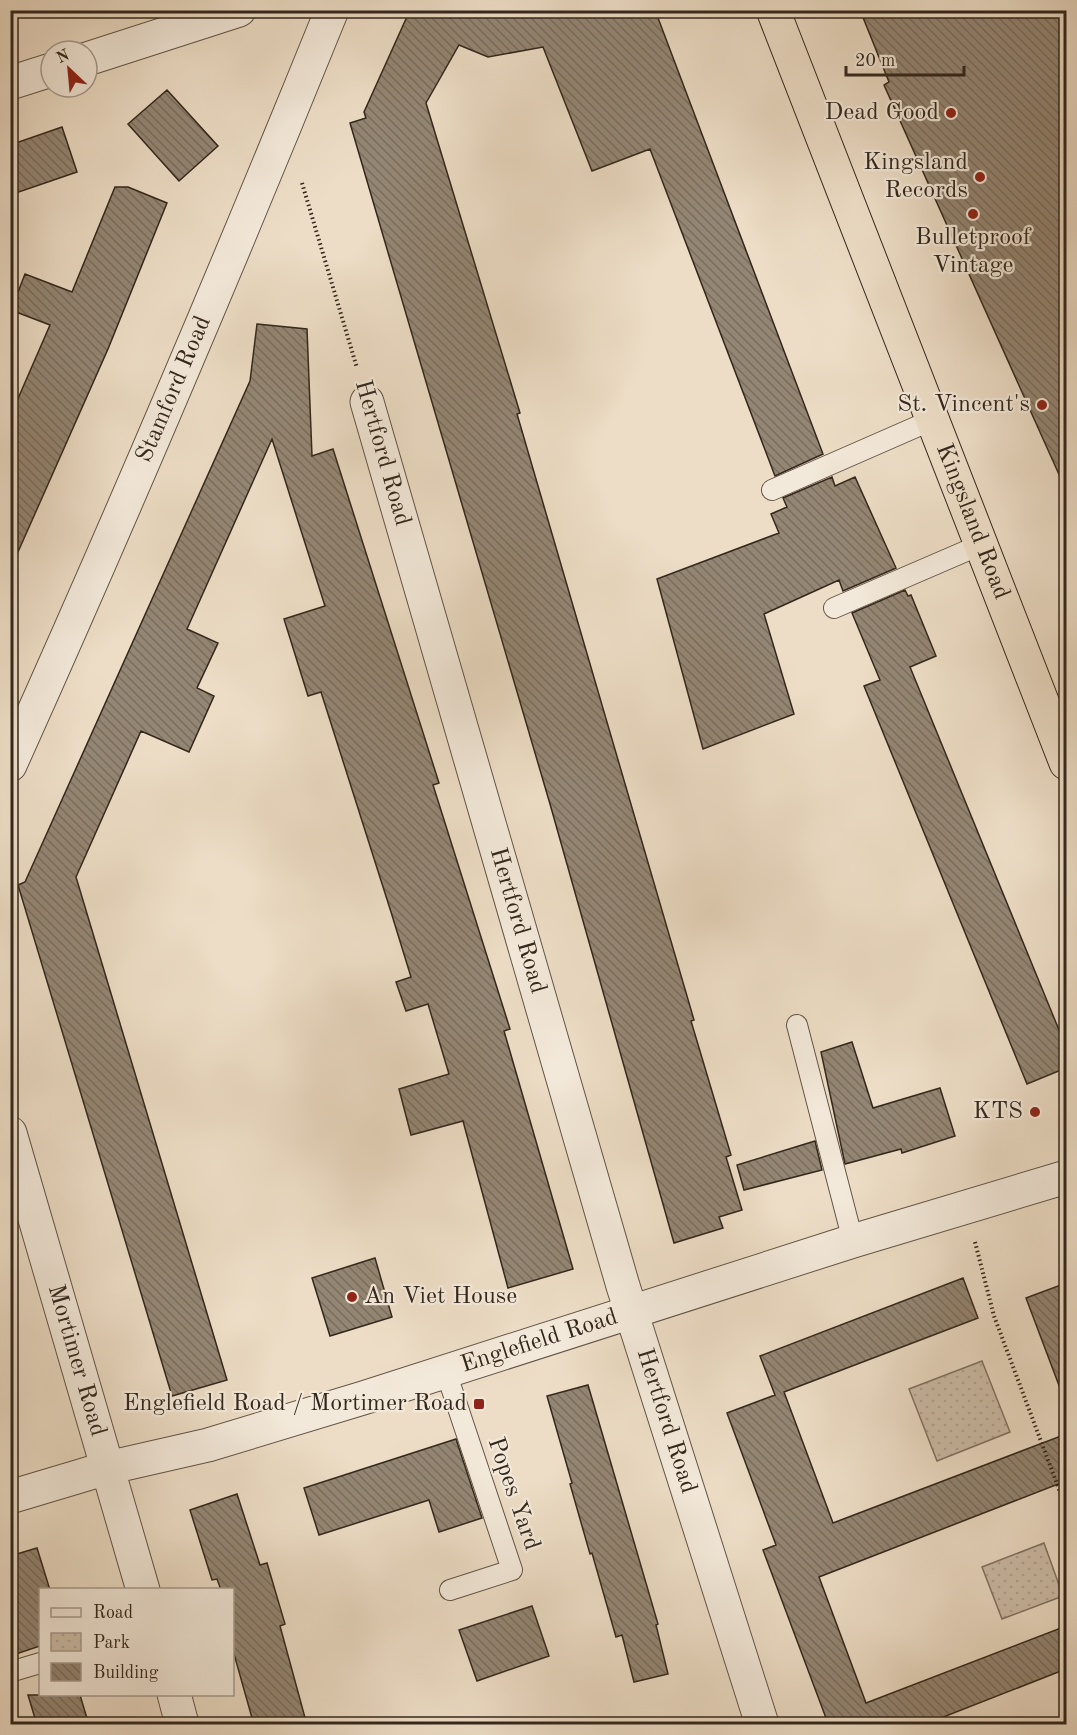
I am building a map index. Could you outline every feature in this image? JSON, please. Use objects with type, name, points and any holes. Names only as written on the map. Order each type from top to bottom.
[{"type":"highway","name":"Kingsland Road","points":[[775,11],[1066,764]]},
{"type":"street","points":[[99,55],[239,10]]},
{"type":"street","name":"Stamford Road","points":[[10,765],[95,574],[332,10]]},
{"type":"street","points":[[10,83],[39,74]]},
{"type":"street","name":"Hertford Road","points":[[367,402],[631,1312],[762,1725]]},
{"type":"street","name":"Mortimer Road","points":[[10,1132],[142,1588]]},
{"type":"street","name":"Englefield Road","points":[[10,1497],[107,1468],[208,1445],[446,1372],[853,1241],[1066,1177]]},
{"type":"street","points":[[174,1696],[182,1725]]},
{"type":"lane","points":[[771,490],[932,420]]},
{"type":"lane","points":[[834,608],[980,545]]},
{"type":"lane","points":[[797,1025],[853,1241]]},
{"type":"lane","name":"Popes Yard","points":[[446,1372],[512,1570],[450,1590]]},
{"type":"lane","points":[[10,1672],[39,1663]]},
{"type":"path","name":"Hertford Road","points":[[306,172],[302,183],[367,402]]},
{"type":"path","points":[[966,1206],[994,1316],[1066,1508]]},
{"type":"green space","points":[[982,1361],[1010,1432],[937,1461],[909,1389]]},
{"type":"green space","points":[[1044,1543],[1063,1596],[1002,1619],[982,1567]]},
{"type":"building","points":[[410,10],[655,10],[823,454],[775,476],[650,149],[592,171],[543,47],[488,57],[459,45],[426,103],[520,413],[517,414],[694,1020],[691,1021],[731,1155],[726,1157],[742,1210],[719,1217],[723,1228],[674,1243],[550,804],[350,123],[366,118],[364,112]]},
{"type":"building","points":[[860,10],[1066,10],[1066,490],[884,85],[889,82]]},
{"type":"building","points":[[167,90],[218,146],[179,181],[128,124]]},
{"type":"building","points":[[62,127],[77,172],[10,195],[10,145]]},
{"type":"building","points":[[115,187],[128,187],[167,203],[108,349],[10,570],[10,417],[50,325],[11,310],[25,274],[72,292]]},
{"type":"building","points":[[257,324],[307,329],[312,456],[333,449],[439,783],[433,785],[510,1029],[504,1031],[573,1269],[508,1288],[463,1121],[411,1135],[399,1089],[449,1074],[428,1004],[406,1011],[396,982],[411,977],[391,912],[321,692],[308,696],[284,619],[325,606],[272,439],[187,629],[218,643],[197,688],[214,696],[189,752],[141,731],[76,877],[227,1380],[172,1396],[18,885],[25,882],[250,381]]},
{"type":"building","points":[[832,477],[835,486],[855,477],[896,568],[843,591],[839,580],[764,614],[794,714],[703,749],[657,579],[779,533],[771,514],[787,507],[783,498]]},
{"type":"building","points":[[905,590],[908,596],[911,595],[936,656],[910,667],[1066,1047],[1066,1068],[1027,1084],[864,686],[880,680],[852,613]]},
{"type":"building","points":[[852,1042],[873,1108],[940,1088],[955,1136],[902,1153],[901,1149],[845,1164],[821,1052]]},
{"type":"building","points":[[815,1141],[822,1170],[744,1190],[737,1165]]},
{"type":"building","name":"An Viet House","points":[[375,1258],[392,1317],[330,1336],[312,1278]]},
{"type":"building","points":[[963,1278],[978,1318],[784,1392],[833,1523],[1066,1434],[1066,1481],[819,1577],[866,1703],[1066,1626],[1066,1669],[923,1725],[818,1725],[817,1722],[826,1718],[763,1550],[776,1545],[727,1413],[775,1395],[760,1356]]},
{"type":"building","points":[[1066,1283],[1066,1396],[1063,1396],[1026,1298]]},
{"type":"building","points":[[588,1385],[658,1624],[656,1625],[668,1674],[634,1682],[622,1635],[616,1637],[592,1553],[590,1554],[547,1396]]},
{"type":"building","points":[[456,1439],[482,1518],[439,1532],[429,1500],[319,1535],[304,1488]]},
{"type":"building","points":[[237,1494],[260,1565],[267,1563],[285,1624],[280,1626],[307,1725],[254,1725],[234,1654],[234,1588],[220,1588],[217,1579],[212,1580],[190,1510]]},
{"type":"building","points":[[37,1548],[49,1588],[39,1588],[39,1646],[10,1656],[10,1556]]},
{"type":"building","points":[[532,1606],[549,1656],[477,1681],[459,1630]]},
{"type":"building","points":[[28,1695],[80,1696],[89,1725],[37,1725]]},
{"type":"place","name":"Dead Good","points":[[951,113]]},
{"type":"place","name":"Kingsland Records","points":[[980,177]]},
{"type":"place","name":"Bulletproof Vintage","points":[[973,214]]},
{"type":"place","name":"St. Vincent's","points":[[1042,405]]},
{"type":"place","name":"KTS","points":[[1035,1112]]},
{"type":"place","name":"An Viet House","points":[[352,1297]]},
{"type":"place","name":"Englefield Road / Mortimer Road","points":[[479,1404]]}]
